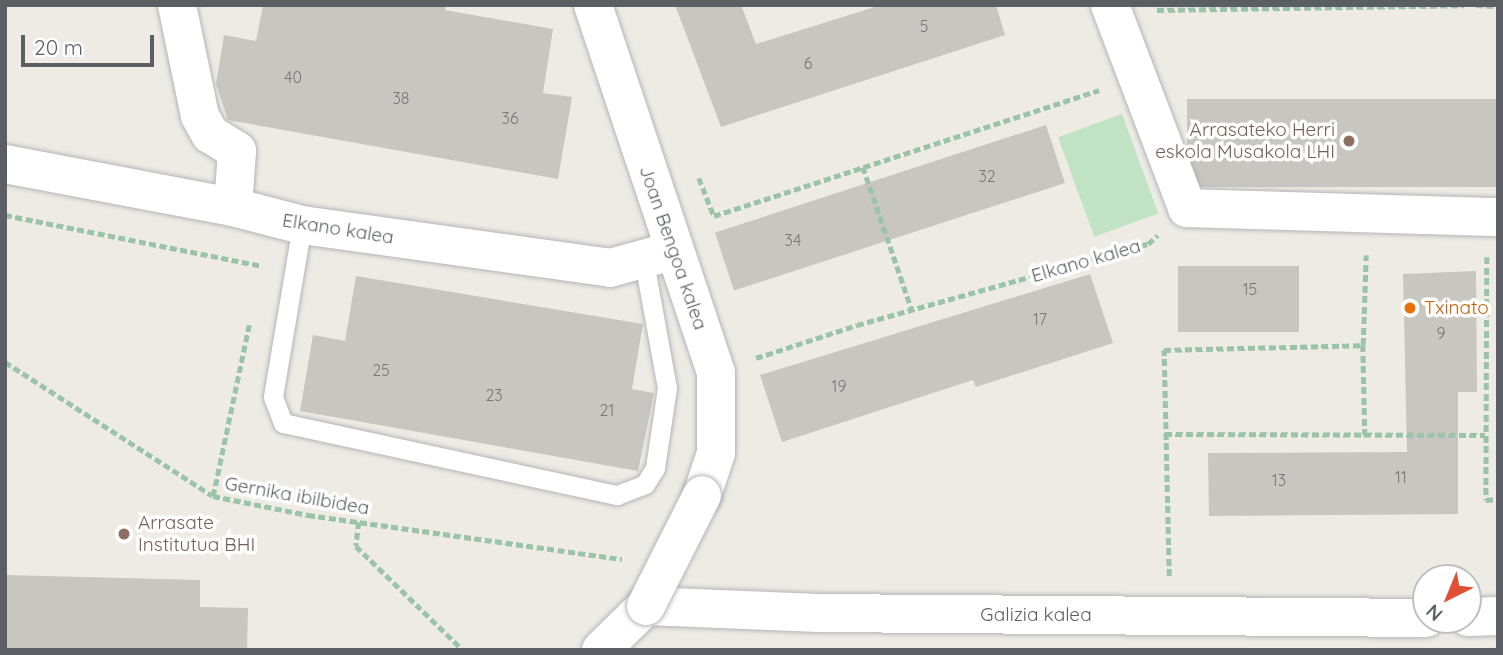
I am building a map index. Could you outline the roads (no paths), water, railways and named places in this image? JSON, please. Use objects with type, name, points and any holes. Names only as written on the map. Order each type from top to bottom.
[{"type":"street","points":[[177,5],[200,116],[210,134],[237,152],[233,207]]},
{"type":"street","name":"Joan Bengoa kalea","points":[[593,5],[658,256],[716,373],[716,453],[702,495],[646,606],[601,650]]},
{"type":"street","points":[[1129,7],[1137,78],[1187,208],[1493,218]]},
{"type":"street","name":"Elkano kalea","points":[[5,164],[233,207],[302,225],[610,268],[658,256]]},
{"type":"street","name":"Galizia kalea","points":[[646,606],[819,613],[1412,618]]},
{"type":"lane","points":[[302,225],[273,397],[283,423],[617,495],[645,484],[655,468],[667,388],[658,256]]},
{"type":"place","name":"Arrasateko Herri eskola Musakola LHI","points":[[1349,141]]},
{"type":"place","name":"Txinato","points":[[1410,308]]},
{"type":"place","name":"Arrasate Institutua BHI","points":[[124,534]]}]
